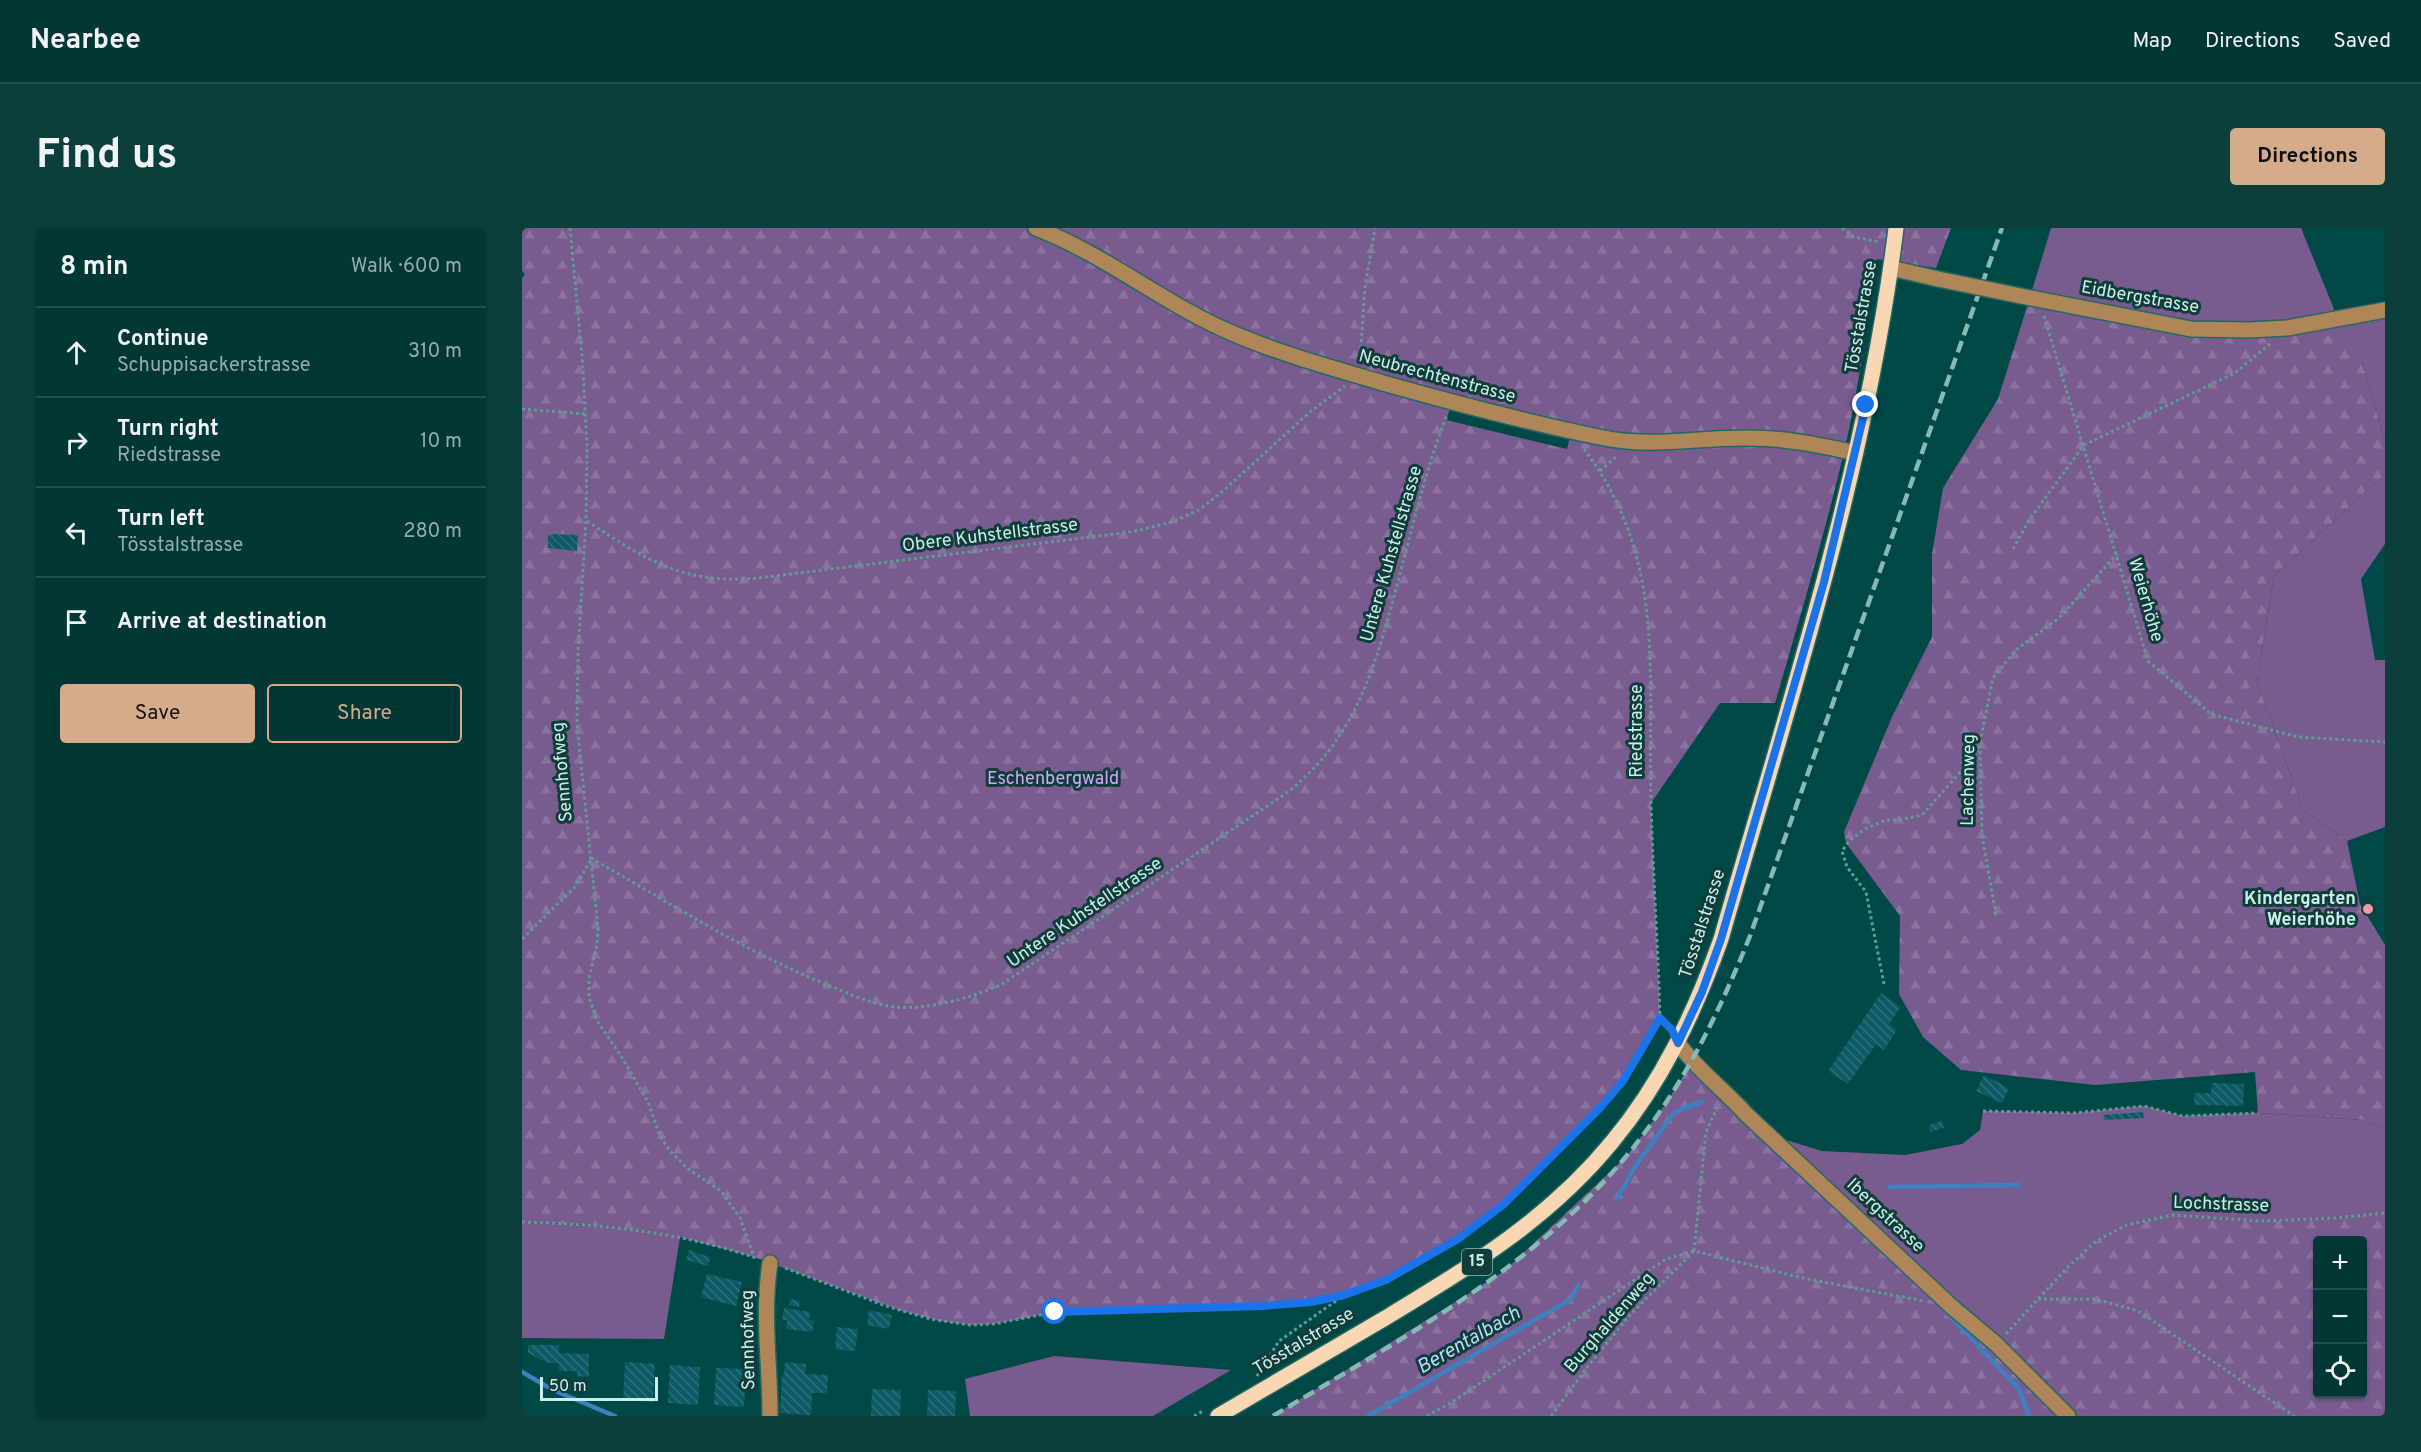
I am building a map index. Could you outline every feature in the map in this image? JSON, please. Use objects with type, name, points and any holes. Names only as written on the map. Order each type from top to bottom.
[{"type":"main road","name":"Tösstalstrasse","points":[[1218,1416],[1464,1270],[1522,1230],[1571,1187],[1613,1141],[1652,1088],[1678,1043],[1702,992],[1721,939],[1824,582],[1856,453],[1891,268],[1896,228]]},
{"type":"street","name":"Neubrechtenstrasse","points":[[1036,228],[1076,246],[1170,302],[1222,329],[1283,353],[1452,403],[1571,431],[1644,444],[1734,438],[1772,439],[1856,453]]},
{"type":"street","name":"Eidbergstrasse","points":[[1891,268],[2190,329],[2287,328],[2385,310]]},
{"type":"street","name":"Ibergstrasse","points":[[1678,1043],[1746,1114],[1952,1307],[1996,1344],[2068,1416]]},
{"type":"street","name":"Sennhofweg","points":[[770,1263],[765,1310],[770,1416]]},
{"type":"path","name":"Sennhofweg","points":[[522,1222],[590,1224],[652,1232],[691,1239],[754,1257],[740,1218],[721,1191],[688,1169],[664,1142],[648,1102],[624,1059],[597,1021],[589,997],[590,971],[598,936],[577,703],[586,520],[586,414],[570,228]]},
{"type":"path","points":[[1359,376],[1362,309],[1375,228]]},
{"type":"path","points":[[1842,228],[1854,237],[1894,246]]},
{"type":"path","name":"Weierhöhe","points":[[2040,300],[2148,661],[2211,714],[2298,737],[2385,742]]},
{"type":"path","points":[[2013,549],[2029,520],[2084,445],[2235,373],[2256,358],[2287,328]]},
{"type":"path","name":"Obere Kuhstellstrasse","points":[[586,520],[650,560],[685,574],[720,580],[770,577],[1131,532],[1172,522],[1212,501],[1311,411],[1359,376]]},
{"type":"path","name":"Untere Kuhstellstrasse","points":[[591,858],[768,959],[842,991],[879,1004],[915,1007],[975,994],[1002,984],[1287,792],[1326,756],[1353,715],[1373,670],[1432,459],[1452,403]]},
{"type":"path","points":[[522,409],[586,414]]},
{"type":"path","name":"Riedstrasse","points":[[1571,431],[1600,471],[1622,517],[1640,565],[1647,599],[1650,645],[1651,803],[1660,1018]]},
{"type":"path","name":"Lachenweg","points":[[1996,915],[1982,836],[1980,750],[1993,678],[2016,650],[2059,618],[2117,554]]},
{"type":"path","points":[[1884,984],[1866,892],[1847,867],[1842,851],[1850,840],[1876,824],[1886,820],[1922,815],[1980,750]]},
{"type":"path","points":[[522,939],[574,888],[591,858]]},
{"type":"path","points":[[770,1263],[878,1304],[930,1319],[960,1324],[994,1324],[1055,1312],[1262,1306],[1311,1302],[1344,1295],[1386,1280],[1421,1262],[1458,1239],[1504,1204],[1600,1108],[1623,1081],[1660,1018],[1672,1030],[1678,1043]]},
{"type":"path","points":[[1694,1251],[1706,1132],[1726,1091]]},
{"type":"path","points":[[1983,1111],[2074,1113],[2144,1107],[2183,1116],[2258,1113]]},
{"type":"path","name":"Lochstrasse","points":[[1996,1344],[2095,1242],[2126,1225],[2173,1215],[2261,1221],[2336,1218],[2385,1213]]},
{"type":"path","points":[[1427,1416],[1452,1402],[1666,1259],[1694,1251],[1808,1279],[1952,1307]]},
{"type":"path","name":"Burghaldenweg","points":[[1551,1416],[1630,1315],[1694,1251]]},
{"type":"path","points":[[1263,1376],[1253,1382],[1279,1341],[1344,1295]]},
{"type":"path","points":[[2038,1299],[2095,1299],[2138,1311],[2295,1416]]},
{"type":"green space","name":"Eschenbergwald","points":[[522,228],[1951,228],[1936,268],[1877,259],[1844,452],[1820,547],[1775,703],[1720,703],[1651,803],[1660,1018],[1623,1081],[1600,1108],[1504,1204],[1458,1239],[1386,1280],[1344,1295],[1311,1302],[1262,1306],[1055,1312],[994,1324],[970,1325],[940,1321],[902,1311],[754,1257],[680,1237],[608,1226],[522,1222],[522,278],[525,274],[522,271]],"holes":[[[1452,403],[1571,432],[1567,449],[1446,420]]]},
{"type":"green space","points":[[2051,228],[2301,228],[2338,319],[2385,310],[2385,441],[2361,358],[2249,330],[2030,297]]},
{"type":"green space","points":[[2030,297],[2191,329],[2315,323],[2361,358],[2385,441],[2385,474],[2274,576],[2257,681],[2303,810],[2347,841],[2360,904],[2385,945],[2385,1129],[2365,1120],[2258,1113],[2255,1072],[2095,1085],[1961,1070],[1923,1037],[1899,994],[1900,916],[1846,843],[1844,832],[1892,717],[1932,637],[1932,554],[1943,488],[1998,399]]},
{"type":"green space","points":[[2385,474],[2385,544],[2361,579],[2375,660],[2385,660],[2385,827],[2347,841],[2303,810],[2257,681],[2274,576]]},
{"type":"green space","points":[[1693,1061],[1996,1344],[2064,1271],[2095,1242],[2126,1225],[2173,1215],[2261,1221],[2336,1218],[2385,1213],[2385,1416],[1273,1416],[1503,1272],[1626,1157],[1664,1106]]},
{"type":"green space","points":[[2144,1106],[2183,1116],[2258,1113],[2365,1120],[2385,1129],[2385,1213],[2336,1218],[2261,1221],[2173,1215],[2126,1225],[2095,1242],[2064,1271],[1996,1344],[1770,1135],[1822,1151],[1905,1155],[1962,1144],[1980,1130],[1983,1111],[2074,1113]]},
{"type":"green space","points":[[522,1222],[608,1226],[680,1237],[664,1339],[522,1338]]},
{"type":"green space","points":[[1054,1356],[1231,1370],[1153,1416],[970,1416],[965,1379]]},
{"type":"building","points":[[548,535],[578,535],[577,551],[548,548]]},
{"type":"building","points":[[1881,993],[1901,1007],[1889,1024],[1897,1030],[1884,1050],[1876,1044],[1848,1084],[1828,1071]]},
{"type":"building","points":[[1984,1075],[2009,1088],[2002,1103],[1976,1091]]},
{"type":"building","points":[[2212,1083],[2244,1084],[2243,1106],[2194,1105],[2194,1093],[2211,1093]]},
{"type":"building","points":[[2143,1112],[2144,1118],[2104,1120],[2103,1115]]},
{"type":"building","points":[[1942,1121],[1944,1128],[1930,1132],[1929,1125]]},
{"type":"building","points":[[689,1250],[710,1257],[708,1266],[686,1260]]},
{"type":"building","points":[[707,1274],[742,1282],[736,1306],[701,1297]]},
{"type":"building","points":[[790,1299],[800,1301],[799,1307],[789,1305]]},
{"type":"building","points":[[784,1308],[810,1312],[809,1320],[814,1321],[812,1332],[786,1329],[787,1320],[782,1320]]},
{"type":"building","points":[[869,1310],[892,1315],[889,1329],[867,1325]]},
{"type":"building","points":[[837,1327],[858,1329],[855,1351],[835,1349]]},
{"type":"building","points":[[528,1345],[559,1345],[559,1353],[589,1354],[589,1377],[577,1376],[577,1371],[559,1371],[559,1363],[548,1363],[528,1353]]},
{"type":"building","points":[[625,1362],[655,1364],[653,1402],[623,1400]]},
{"type":"building","points":[[785,1362],[806,1364],[805,1374],[828,1375],[827,1393],[812,1393],[811,1415],[780,1413]]},
{"type":"building","points":[[670,1365],[700,1367],[698,1405],[668,1403]]},
{"type":"building","points":[[716,1368],[746,1369],[744,1407],[714,1405]]},
{"type":"building","points":[[872,1389],[901,1390],[900,1416],[871,1416]]},
{"type":"building","points":[[928,1390],[956,1391],[955,1416],[927,1416]]},
{"type":"waterway","name":"Berentalbach","points":[[1617,1199],[1634,1168],[1673,1114],[1702,1102]]},
{"type":"waterway","name":"Berentalbach","points":[[1889,1187],[2019,1185]]},
{"type":"waterway","name":"Berentalbach","points":[[1368,1416],[1571,1299],[1578,1285]]},
{"type":"waterway","points":[[1945,1311],[2019,1389],[2029,1416]]},
{"type":"waterway","name":"Berentalbach","points":[[522,1372],[553,1390],[615,1416]]},
{"type":"railway","points":[[1273,1416],[1425,1324],[1522,1257],[1566,1219],[1608,1177],[1646,1131],[1677,1085],[1717,1012],[1750,936],[2002,228]]},
{"type":"place","name":"Kindergarten Weierhöhe","points":[[2368,909]]},
{"type":"route","points":[[1055,1312],[1096,1309],[1262,1306],[1311,1302],[1344,1295],[1386,1280],[1458,1239],[1504,1204],[1578,1132],[1623,1081],[1660,1018],[1672,1030],[1678,1043],[1702,992],[1721,939],[1824,582],[1866,405]]}]
